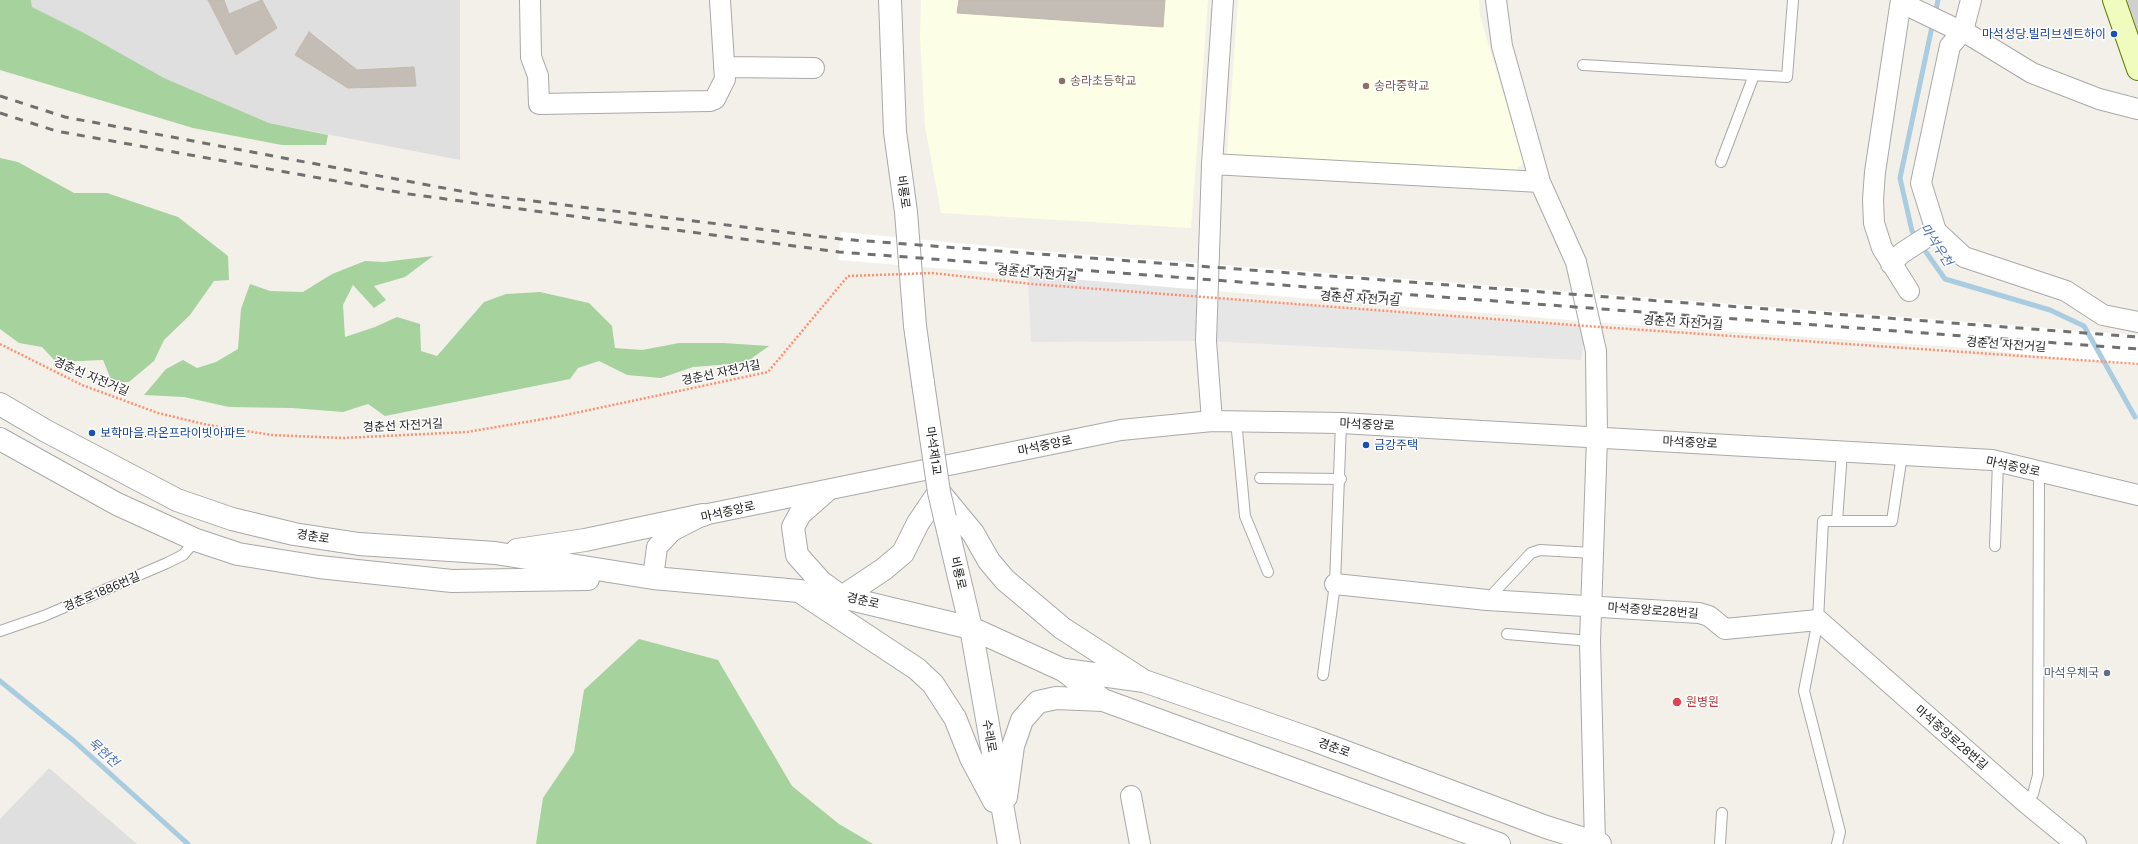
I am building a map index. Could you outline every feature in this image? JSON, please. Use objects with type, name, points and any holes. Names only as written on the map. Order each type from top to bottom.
[{"type":"main road","points":[[2114,0],[2138,69]]},
{"type":"street","points":[[530,0],[531,58],[538,76],[538,104],[710,101],[715,99],[724,82],[720,0]]},
{"type":"street","name":"비룡로","points":[[890,0],[895,132],[906,212],[915,326],[923,383]]},
{"type":"street","points":[[1212,421],[1206,341],[1212,164],[1223,0]]},
{"type":"street","points":[[1496,0],[1502,46],[1540,182],[1576,262],[1589,314],[1596,351],[1598,438],[1590,641],[1597,843]]},
{"type":"street","points":[[1971,0],[1950,46],[1921,183],[1933,234],[1964,257],[2066,291],[2103,315],[2138,322]]},
{"type":"street","points":[[1909,291],[1896,259],[1882,248],[1874,224],[1873,200],[1875,172],[1904,3],[1959,29],[2032,73],[2099,99],[2138,109]]},
{"type":"street","points":[[724,67],[814,68]]},
{"type":"street","points":[[1212,164],[1540,182]]},
{"type":"street","points":[[1896,259],[1933,234]]},
{"type":"street","name":"마석제1교","points":[[923,383],[939,492],[945,518]]},
{"type":"street","name":"경춘로","points":[[0,404],[46,431],[177,500],[232,519],[294,534],[359,544],[495,553],[653,578],[799,591],[842,597],[971,628],[1063,670],[1103,700],[1499,844]]},
{"type":"street","name":"마석중앙로","points":[[653,578],[657,547],[672,531],[703,516],[1121,430],[1212,421],[1236,420],[1341,423],[1902,455],[1998,462],[2038,472],[2133,491]]},
{"type":"street","name":"경춘로","points":[[0,439],[117,504],[196,540],[245,556],[319,567],[452,581],[653,578]]},
{"type":"street","points":[[825,492],[800,514],[793,527],[797,555],[820,582],[842,597],[884,569],[903,553],[918,523],[939,492],[973,533],[989,561],[1005,580],[1029,602],[1062,628],[1144,681]]},
{"type":"street","points":[[495,553],[585,540],[703,516]]},
{"type":"street","name":"비룡로","points":[[945,518],[971,628]]},
{"type":"street","name":"마석중앙로28번길","points":[[1335,584],[1487,600],[1700,613],[1709,616],[1725,629],[1818,620],[2025,802],[2076,844]]},
{"type":"street","points":[[799,591],[917,669],[933,684],[955,718],[971,758],[1003,816]]},
{"type":"street","name":"수레로","points":[[971,628],[1009,844]]},
{"type":"street","name":"경춘로","points":[[1063,670],[1144,681],[1310,739],[1546,827],[1597,843]]},
{"type":"street","points":[[1003,816],[1013,746],[1022,720],[1038,702],[1056,698],[1103,700]]},
{"type":"street","points":[[1131,796],[1140,844]]},
{"type":"lane","points":[[1583,65],[1786,77],[1793,0]]},
{"type":"lane","points":[[1721,162],[1754,75]]},
{"type":"lane","points":[[1236,420],[1245,516],[1268,572]]},
{"type":"lane","points":[[1323,676],[1335,584],[1341,423]]},
{"type":"lane","points":[[1837,521],[1842,452]]},
{"type":"lane","points":[[1837,844],[1840,832],[1804,691],[1818,620],[1823,521],[1892,521],[1902,455]]},
{"type":"lane","points":[[1995,546],[1998,462]]},
{"type":"lane","points":[[2025,802],[2033,794],[2038,775],[2038,472]]},
{"type":"lane","points":[[1260,478],[1340,479]]},
{"type":"lane","name":"경춘로1886번길","points":[[0,631],[44,616],[183,556],[196,540]]},
{"type":"lane","points":[[1487,600],[1531,554],[1540,550],[1593,554]]},
{"type":"lane","points":[[1507,634],[1590,641]]},
{"type":"lane","points":[[1720,844],[1722,813]]},
{"type":"path","name":"경춘선 자전거길","points":[[0,344],[88,388],[158,413],[208,425],[272,435],[343,438],[467,432],[561,416],[768,372],[848,276],[932,273],[1032,284],[1594,326],[2138,364]]},
{"type":"shaded area","points":[[31,0],[460,0],[460,160],[269,123],[164,78],[86,34],[32,7]]},
{"type":"shaded area","name":"송라초등학교","points":[[921,0],[1208,0],[1191,228],[941,213],[925,126],[920,37]]},
{"type":"shaded area","name":"송라중학교","points":[[1238,0],[1479,0],[1480,16],[1524,163],[1512,173],[1227,155]]},
{"type":"shaded area","points":[[2128,0],[2138,0],[2138,47],[2121,6]]},
{"type":"shaded area","points":[[1027,261],[1202,275],[1203,297],[1586,326],[1581,360],[1206,341],[1031,342]]},
{"type":"shaded area","points":[[49,768],[137,844],[0,844],[0,819]]},
{"type":"green space","points":[[0,0],[31,0],[32,7],[86,34],[164,78],[269,123],[328,135],[326,145],[282,145],[193,128],[0,70]]},
{"type":"green space","points":[[0,158],[18,162],[74,193],[107,193],[178,217],[228,256],[229,280],[214,281],[190,315],[164,340],[154,361],[129,382],[112,382],[103,360],[56,362],[42,347],[19,343],[0,329]]},
{"type":"green space","points":[[433,256],[405,277],[374,286],[386,300],[374,308],[353,285],[343,305],[345,337],[375,327],[397,317],[420,324],[421,351],[437,356],[484,302],[506,294],[540,292],[589,303],[612,326],[615,348],[642,350],[679,343],[723,343],[769,346],[745,363],[693,367],[661,378],[627,375],[599,361],[578,368],[570,379],[385,416],[368,404],[343,412],[292,408],[229,407],[184,397],[144,395],[166,369],[183,360],[197,368],[216,362],[238,349],[241,309],[250,284],[270,291],[303,292],[332,274],[365,261],[384,262]]},
{"type":"green space","points":[[639,639],[718,660],[792,786],[839,824],[873,844],[536,844],[543,798],[574,752],[584,690]]},
{"type":"pier","points":[[841,232],[1054,252],[2138,335],[2138,366],[1954,347],[1630,325],[838,260]]},
{"type":"building","points":[[208,0],[224,0],[229,14],[262,0],[277,28],[236,55]]},
{"type":"building","points":[[959,0],[1165,0],[1163,27],[957,13]]},
{"type":"building","points":[[309,32],[357,70],[414,67],[416,86],[348,88],[295,55]]},
{"type":"waterway","name":"마석우천","points":[[1935,15],[1938,0]]},
{"type":"waterway","name":"마석우천","points":[[1917,238],[1912,231],[1900,178],[1933,22]]},
{"type":"waterway","name":"마석우천","points":[[1921,245],[1945,279],[2050,310],[2084,326],[2135,417]]},
{"type":"waterway","name":"묵현천","points":[[0,681],[74,741],[188,844]]},
{"type":"railway","points":[[0,96],[65,117],[476,194],[840,239],[2138,337]]},
{"type":"railway","points":[[0,113],[56,131],[409,194],[839,252],[2138,349]]},
{"type":"place","name":"마석성당.빌리브센트하이","points":[[2114,34]]},
{"type":"place","name":"송라초등학교","points":[[1062,81]]},
{"type":"place","name":"송라중학교","points":[[1366,86]]},
{"type":"place","name":"보학마을.라온프라이빗아파트","points":[[92,433]]},
{"type":"place","name":"금강주택","points":[[1366,445]]},
{"type":"place","name":"마석우체국","points":[[2107,673]]},
{"type":"place","name":"원병원","points":[[1677,702]]}]
